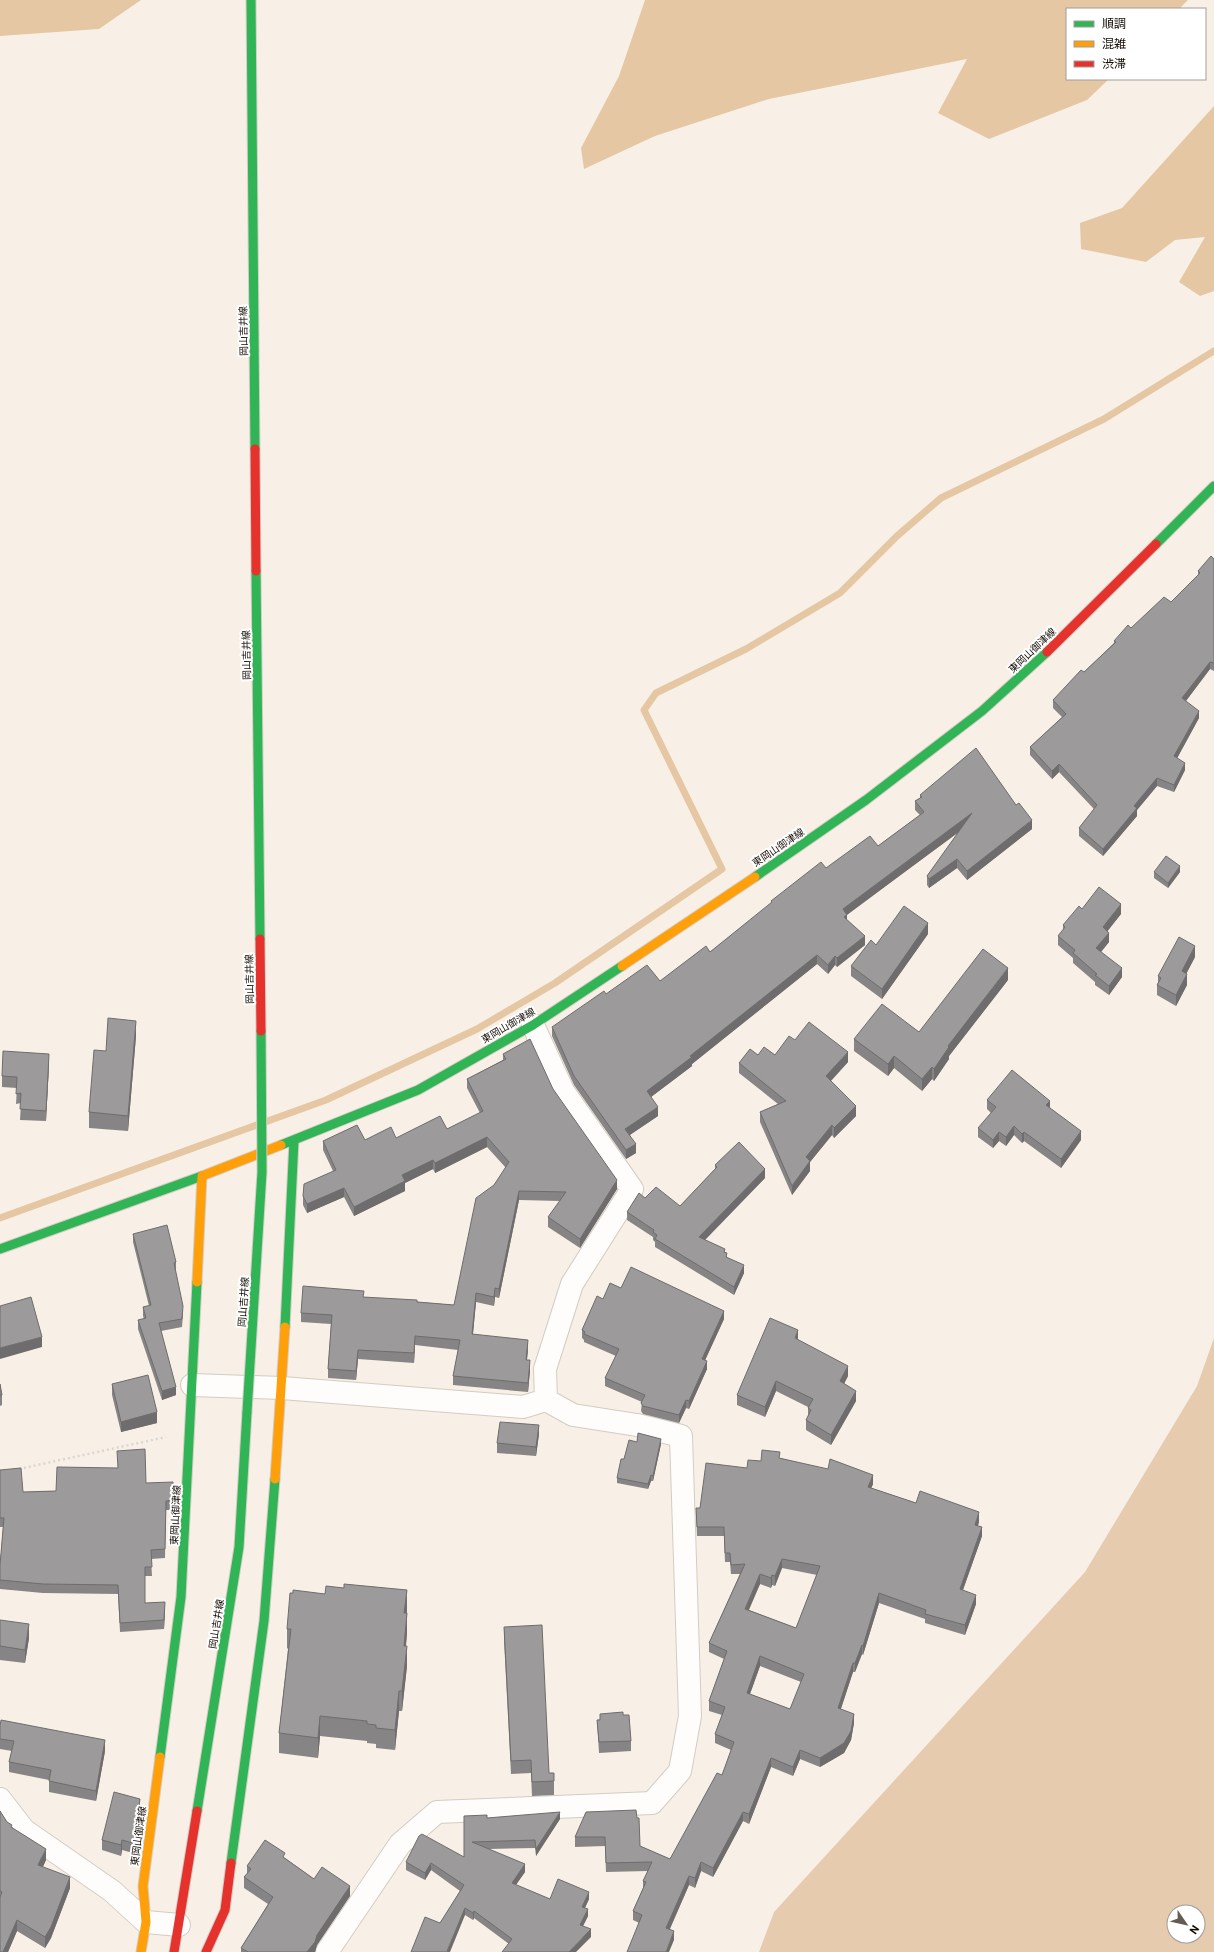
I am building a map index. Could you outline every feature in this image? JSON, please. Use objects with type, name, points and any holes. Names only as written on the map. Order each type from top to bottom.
[{"type":"main road","name":"岡山吉井線","points":[[174,1952],[239,1547],[262,1172],[251,0]]},
{"type":"main road","name":"東岡山御津線","points":[[141,1952],[146,1922],[143,1886],[181,1597],[202,1176],[418,1090],[533,1025],[692,920],[866,800],[982,711],[1056,644],[1214,486]]},
{"type":"main road","points":[[206,1952],[225,1910],[264,1621],[282,1388],[294,1140]]},
{"type":"main road","points":[[0,1249],[202,1176]]},
{"type":"street","points":[[533,1025],[563,1091],[632,1189],[572,1284],[545,1369],[546,1400]]},
{"type":"street","points":[[192,1385],[282,1388],[523,1407],[546,1400],[573,1415],[637,1425],[681,1436],[690,1716],[680,1771],[652,1803],[437,1812],[400,1844],[327,1952]]},
{"type":"street","points":[[0,1799],[24,1830],[112,1890],[146,1922],[179,1925]]},
{"type":"path","points":[[15,1470],[190,1431]]},
{"type":"shaded area","points":[[0,0],[141,0],[99,29],[0,36]]},
{"type":"shaded area","points":[[645,0],[1188,0],[1180,8],[1066,8],[1066,80],[1108,80],[1087,100],[989,139],[938,113],[967,59],[769,99],[655,136],[584,169],[581,148],[619,76]]},
{"type":"shaded area","points":[[1214,106],[1214,291],[1200,296],[1179,282],[1205,237],[1175,240],[1146,262],[1081,249],[1080,223],[1122,208]]},
{"type":"shaded area","points":[[1214,1338],[1214,1952],[759,1952],[774,1912],[1085,1572],[1197,1386]]},
{"type":"building","points":[[1211,556],[1214,559],[1214,663],[1210,662],[1182,698],[1199,711],[1174,756],[1185,763],[1174,785],[1157,778],[1134,806],[1137,808],[1103,849],[1079,828],[1097,805],[1059,764],[1052,771],[1030,747],[1066,714],[1053,700],[1081,670],[1084,672],[1116,642],[1114,641],[1128,625],[1131,628],[1164,597],[1171,602],[1200,573],[1198,571]]},
{"type":"building","points":[[976,748],[1016,805],[1019,803],[1032,820],[967,871],[957,859],[929,879],[927,876],[972,813],[843,909],[847,915],[844,917],[865,936],[837,958],[835,956],[828,965],[817,955],[690,1056],[692,1057],[647,1091],[658,1107],[625,1129],[636,1144],[626,1150],[574,1076],[552,1027],[604,991],[606,994],[647,965],[660,981],[706,946],[710,952],[821,862],[826,868],[870,836],[878,846],[924,812],[915,801],[922,797],[920,795]]},
{"type":"building","points":[[1166,856],[1180,866],[1168,883],[1154,872]]},
{"type":"building","points":[[1099,887],[1121,904],[1103,927],[1109,933],[1096,948],[1122,968],[1109,986],[1095,975],[1097,974],[1073,953],[1075,950],[1058,936],[1065,927],[1063,925],[1079,906],[1082,909]]},
{"type":"building","points":[[904,906],[928,923],[882,989],[851,966],[871,940],[876,945]]},
{"type":"building","points":[[1179,937],[1195,946],[1182,971],[1187,974],[1176,995],[1157,985],[1161,978],[1158,976]]},
{"type":"building","points":[[983,949],[1008,968],[948,1046],[949,1047],[934,1069],[932,1067],[922,1079],[894,1056],[888,1064],[854,1039],[882,1004],[919,1032]]},
{"type":"building","points":[[108,1018],[136,1021],[128,1116],[89,1112],[94,1050],[106,1051]]},
{"type":"building","points":[[809,1022],[848,1052],[826,1076],[856,1106],[834,1128],[832,1125],[806,1157],[810,1161],[792,1186],[760,1112],[786,1101],[739,1063],[750,1049],[758,1055],[764,1047],[775,1055],[789,1036],[795,1040]]},
{"type":"building","points":[[530,1039],[553,1089],[617,1180],[580,1239],[548,1217],[566,1192],[519,1191],[499,1289],[495,1288],[494,1297],[476,1293],[472,1334],[528,1340],[526,1360],[530,1360],[528,1383],[453,1376],[460,1340],[415,1336],[414,1353],[358,1350],[356,1371],[328,1369],[332,1315],[301,1313],[303,1286],[364,1291],[363,1297],[417,1300],[417,1302],[454,1305],[476,1198],[494,1185],[509,1162],[487,1137],[435,1163],[433,1160],[402,1175],[405,1181],[354,1207],[344,1188],[307,1204],[303,1196],[304,1184],[336,1170],[323,1141],[357,1125],[365,1140],[391,1127],[396,1138],[440,1116],[447,1129],[483,1111],[467,1079],[506,1059],[503,1054]]},
{"type":"building","points":[[3,1051],[49,1054],[46,1111],[20,1109],[21,1093],[16,1094],[17,1077],[2,1076]]},
{"type":"building","points":[[1012,1070],[1050,1101],[1046,1105],[1081,1131],[1061,1159],[1024,1132],[1022,1134],[1014,1126],[1006,1137],[999,1132],[993,1140],[978,1128],[996,1107],[987,1100]]},
{"type":"building","points":[[739,1142],[765,1169],[699,1237],[725,1249],[724,1252],[727,1253],[726,1257],[744,1265],[734,1287],[655,1239],[657,1235],[653,1232],[654,1230],[627,1212],[639,1193],[645,1198],[656,1187],[680,1206],[717,1167],[715,1165]]},
{"type":"building","points":[[167,1225],[176,1262],[174,1263],[183,1306],[182,1319],[159,1323],[176,1387],[162,1391],[138,1320],[146,1318],[143,1307],[151,1305],[133,1234]]},
{"type":"building","points":[[631,1267],[724,1311],[702,1359],[707,1361],[689,1401],[686,1400],[679,1415],[643,1406],[641,1403],[645,1395],[605,1378],[619,1349],[584,1334],[585,1332],[582,1330],[597,1296],[603,1299],[610,1283],[621,1288]]},
{"type":"building","points":[[31,1297],[42,1337],[0,1348],[0,1306]]},
{"type":"building","points":[[770,1318],[798,1330],[795,1338],[848,1366],[840,1381],[856,1391],[831,1435],[806,1420],[811,1410],[808,1408],[813,1399],[776,1381],[765,1407],[737,1395]]},
{"type":"building","points":[[148,1375],[157,1412],[121,1422],[112,1384]]},
{"type":"building","points":[[0,1384],[2,1395],[0,1395]]},
{"type":"building","points":[[500,1422],[539,1425],[536,1447],[497,1443]]},
{"type":"building","points":[[638,1433],[661,1439],[653,1476],[651,1475],[648,1484],[617,1478],[621,1459],[624,1459],[629,1440],[637,1442]]},
{"type":"building","points":[[145,1449],[146,1483],[173,1482],[173,1500],[166,1501],[165,1549],[151,1550],[152,1567],[145,1567],[145,1603],[165,1602],[164,1620],[120,1623],[118,1585],[43,1584],[0,1580],[4,1518],[0,1518],[0,1470],[21,1468],[23,1492],[56,1491],[57,1467],[118,1468],[117,1451]]},
{"type":"building","points":[[762,1450],[780,1452],[779,1458],[828,1469],[830,1459],[873,1475],[868,1487],[916,1503],[920,1491],[979,1512],[975,1525],[982,1527],[960,1589],[976,1595],[965,1625],[925,1614],[926,1610],[879,1593],[863,1646],[862,1645],[855,1663],[853,1663],[838,1708],[854,1714],[851,1731],[844,1743],[820,1758],[800,1750],[793,1767],[771,1758],[749,1814],[743,1812],[713,1868],[701,1862],[695,1878],[689,1876],[666,1928],[674,1931],[666,1952],[627,1952],[642,1915],[633,1911],[646,1882],[643,1881],[652,1862],[606,1863],[605,1837],[575,1837],[586,1812],[636,1810],[637,1818],[639,1818],[640,1846],[670,1859],[717,1773],[722,1775],[734,1742],[715,1734],[725,1707],[709,1701],[727,1651],[709,1643],[745,1564],[731,1565],[730,1553],[725,1553],[724,1527],[697,1527],[696,1508],[700,1508],[706,1463],[747,1468],[748,1460],[761,1461]],"holes":[[[782,1559],[820,1566],[796,1628],[745,1609],[760,1574],[771,1578],[772,1575],[775,1576]],[[760,1656],[804,1674],[790,1709],[747,1693]]]},
{"type":"building","points":[[344,1584],[407,1590],[404,1613],[407,1613],[404,1646],[407,1646],[402,1691],[399,1691],[395,1730],[376,1728],[376,1725],[367,1724],[367,1721],[320,1716],[318,1738],[279,1733],[291,1629],[287,1629],[290,1593],[293,1593],[293,1590],[325,1594],[326,1586],[344,1588]]},
{"type":"building","points":[[0,1620],[29,1624],[25,1650],[0,1646]]},
{"type":"building","points":[[542,1625],[549,1773],[554,1773],[554,1781],[532,1782],[531,1760],[511,1761],[504,1627]]},
{"type":"building","points":[[623,1712],[623,1715],[629,1715],[631,1741],[599,1742],[597,1720],[600,1720],[600,1714]]},
{"type":"building","points":[[1,1720],[105,1740],[96,1791],[49,1781],[51,1770],[9,1762],[14,1741],[0,1739]]},
{"type":"building","points":[[114,1792],[140,1799],[133,1843],[122,1840],[121,1845],[102,1840]]},
{"type":"building","points":[[0,1811],[7,1822],[12,1825],[11,1827],[46,1849],[38,1865],[70,1877],[51,1927],[45,1937],[17,1920],[3,1952],[0,1952],[0,1897],[2,1892],[0,1891]]},
{"type":"building","points":[[560,1812],[536,1849],[535,1840],[472,1842],[525,1864],[512,1883],[550,1899],[558,1879],[589,1892],[582,1907],[588,1909],[580,1925],[591,1929],[569,1952],[502,1952],[512,1939],[474,1911],[473,1913],[465,1908],[447,1951],[450,1952],[411,1952],[425,1917],[440,1923],[464,1885],[431,1863],[425,1873],[406,1862],[419,1836],[422,1834],[464,1857],[464,1816],[487,1815],[487,1818]]},
{"type":"building","points":[[265,1840],[285,1853],[283,1857],[314,1879],[322,1867],[350,1886],[317,1935],[315,1942],[307,1952],[248,1952],[241,1948],[273,1897],[244,1877],[251,1869],[247,1866]]},
{"type":"waterway","points":[[0,1218],[326,1100],[477,1029],[555,983],[722,869],[644,710],[656,693],[746,649],[840,593],[897,536],[941,498],[1104,419],[1214,351]]},
{"type":"traffic: fast","points":[[251,0],[255,449]]},
{"type":"traffic: fast","points":[[1156,544],[1214,486]]},
{"type":"traffic: fast","points":[[256,571],[260,939]]},
{"type":"traffic: fast","points":[[755,877],[866,800],[982,711],[1047,652]]},
{"type":"traffic: fast","points":[[281,1145],[418,1090],[533,1025],[622,966]]},
{"type":"traffic: fast","points":[[247,1412],[262,1172],[261,1031]]},
{"type":"traffic: fast","points":[[285,1327],[294,1140]]},
{"type":"traffic: fast","points":[[0,1249],[202,1176]]},
{"type":"traffic: fast","points":[[160,1757],[181,1597],[197,1282]]},
{"type":"traffic: fast","points":[[197,1811],[239,1547],[247,1412]]},
{"type":"traffic: fast","points":[[231,1863],[264,1621],[275,1479]]},
{"type":"traffic: slow","points":[[622,966],[755,877]]},
{"type":"traffic: slow","points":[[197,1282],[202,1176],[281,1145]]},
{"type":"traffic: slow","points":[[275,1479],[285,1327]]},
{"type":"traffic: slow","points":[[141,1952],[146,1922],[143,1886],[160,1757]]},
{"type":"traffic: jam","points":[[255,449],[256,571]]},
{"type":"traffic: jam","points":[[1047,652],[1156,544]]},
{"type":"traffic: jam","points":[[260,939],[261,1031]]},
{"type":"traffic: jam","points":[[174,1952],[197,1811]]},
{"type":"traffic: jam","points":[[206,1952],[225,1910],[231,1863]]}]
